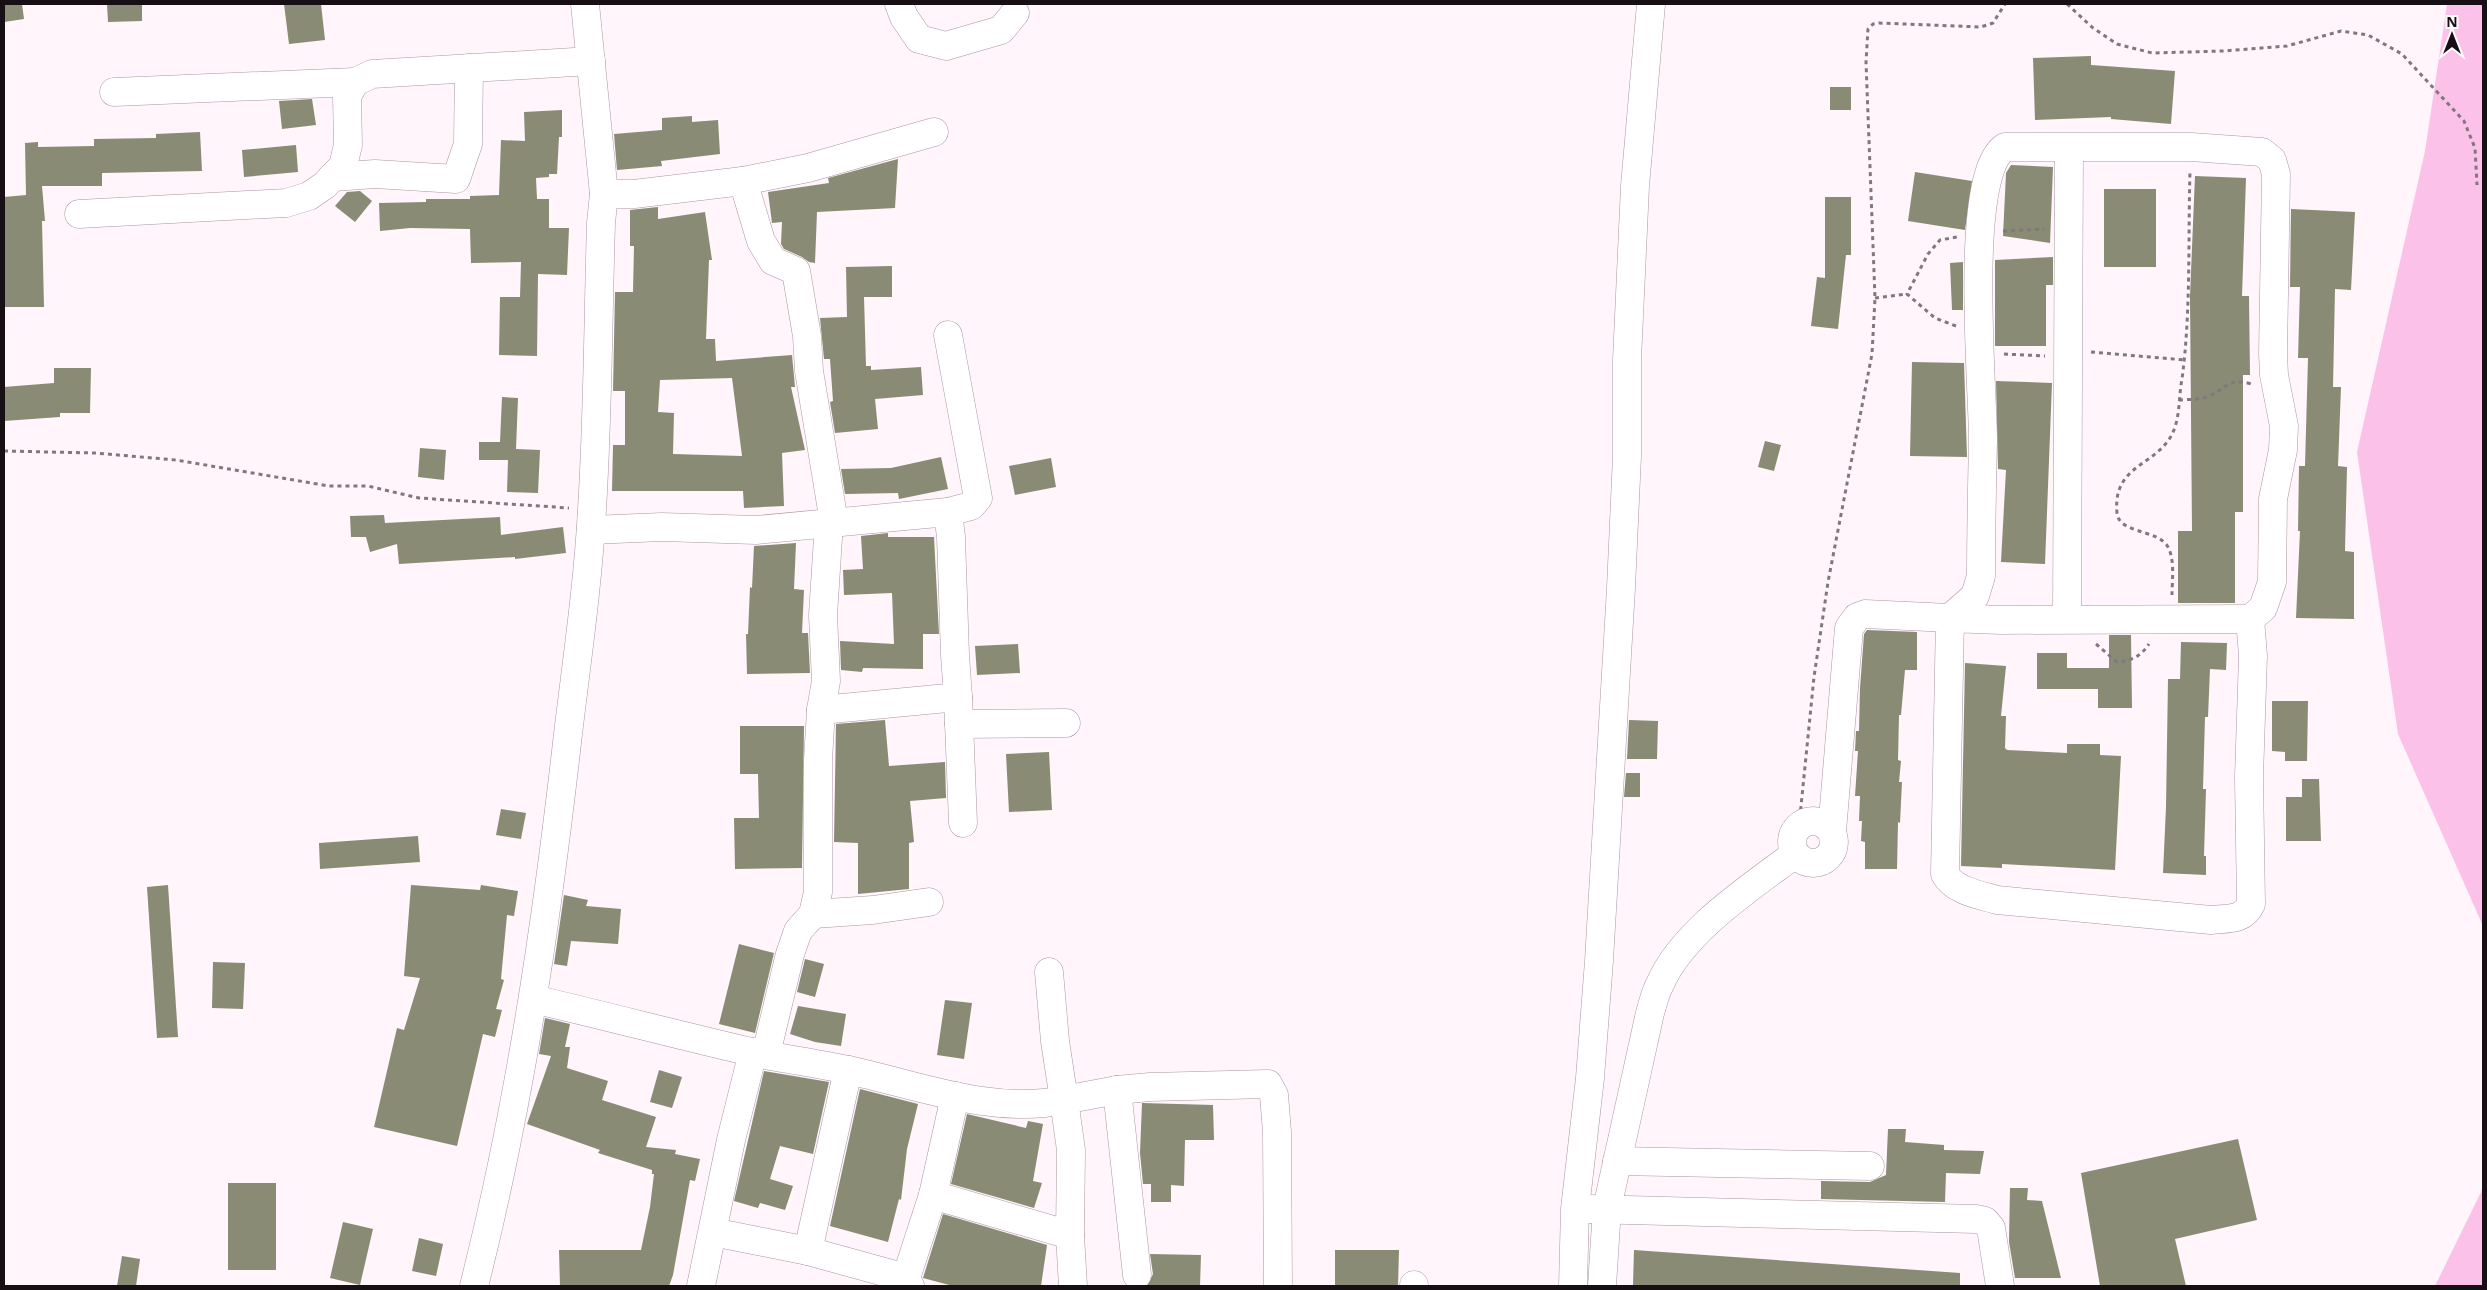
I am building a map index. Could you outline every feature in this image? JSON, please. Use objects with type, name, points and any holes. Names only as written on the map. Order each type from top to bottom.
[{"type":"street","points":[[474,1286],[494,1206],[533,999],[555,852],[591,520],[601,224],[604,194],[585,4]]},
{"type":"street","points":[[899,4],[904,17],[919,39],[946,46],[1002,30],[1014,13]]},
{"type":"street","points":[[1573,1286],[1575,1209],[1590,1078],[1599,951],[1621,588],[1627,456],[1627,360],[1635,186],[1651,4]]},
{"type":"street","points":[[114,92],[355,82],[372,74],[591,60]]},
{"type":"street","points":[[332,177],[375,174],[456,179],[468,144],[469,68]]},
{"type":"street","points":[[80,214],[286,204],[309,196],[343,166],[348,145],[347,96],[355,82]]},
{"type":"street","points":[[604,194],[634,194],[743,181],[808,168],[934,132]]},
{"type":"street","points":[[1832,831],[1816,821],[1807,822],[1799,826],[1793,834],[1792,844],[1795,854],[1808,863],[1824,860],[1834,847],[1832,831],[1849,628],[1857,617],[1865,614],[1950,618],[2001,620],[2250,619],[2263,608],[2272,582],[2273,499],[2283,450],[2284,426],[2276,386],[2273,354],[2276,174],[2272,160],[2262,152],[2191,147],[2005,147],[1997,152],[1990,167],[1980,232],[1978,354],[1983,438],[1981,576],[1975,596],[1950,618],[1946,878],[1971,893],[1997,900],[2211,920],[2240,917],[2246,914],[2251,904],[2249,777],[2253,656],[2250,619]]},
{"type":"street","points":[[2067,619],[2069,148]]},
{"type":"street","points":[[701,1286],[731,1140],[798,931],[813,914],[818,892],[821,710],[826,681],[824,615],[830,502],[810,380],[806,336],[796,272],[773,261],[761,241],[743,181]]},
{"type":"street","points":[[591,520],[662,526],[756,530],[948,512],[971,506],[978,498],[948,335]]},
{"type":"street","points":[[948,512],[951,537],[963,822]]},
{"type":"street","points":[[821,710],[958,697]]},
{"type":"street","points":[[959,724],[1066,723]]},
{"type":"street","points":[[1602,1286],[1606,1208],[1650,1013],[1660,983],[1672,962],[1708,921],[1795,854]]},
{"type":"street","points":[[813,914],[873,910],[929,902]]},
{"type":"street","points":[[1050,972],[1056,1041],[1070,1134],[1072,1177],[1070,1235],[1074,1286]]},
{"type":"street","points":[[533,999],[760,1053],[848,1070],[955,1096],[1026,1105],[1040,1105],[1117,1090],[1150,1087],[1268,1084],[1274,1095],[1276,1132],[1278,1286]]},
{"type":"street","points":[[808,1251],[848,1070]]},
{"type":"street","points":[[1117,1090],[1136,1275]]},
{"type":"street","points":[[713,1232],[808,1251],[908,1282],[933,1195],[955,1096]]},
{"type":"street","points":[[1618,1161],[1870,1166]]},
{"type":"street","points":[[933,1195],[1070,1235]]},
{"type":"street","points":[[1575,1209],[1606,1208],[1985,1220],[1991,1228],[2000,1286]]},
{"type":"path","points":[[1799,826],[1814,677],[1828,582],[1872,354],[1875,298],[1866,62],[1868,29],[1879,23],[1981,26],[1993,23],[2005,4]]},
{"type":"path","points":[[2067,4],[2093,28],[2117,44],[2152,53],[2223,51],[2287,46],[2341,31],[2368,35],[2402,54],[2464,122],[2475,148],[2477,185]]},
{"type":"path","points":[[2170,618],[2171,555],[2168,545],[2155,535],[2132,529],[2121,522],[2117,515],[2118,492],[2125,476],[2166,445],[2175,428],[2185,360],[2191,147]]},
{"type":"path","points":[[1875,298],[1907,294]]},
{"type":"path","points":[[1978,354],[2053,356],[2068,350],[2185,360]]},
{"type":"path","points":[[2179,400],[2204,398],[2228,383],[2240,381],[2255,386],[2276,386]]},
{"type":"path","points":[[4,451],[95,453],[176,460],[329,486],[368,486],[419,498],[454,499],[511,506],[591,520]]},
{"type":"shaded area","points":[[2447,4],[2483,4],[2483,926],[2398,734],[2357,452],[2425,151]]},
{"type":"shaded area","points":[[2483,1186],[2483,1286],[2435,1286],[2481,1192]]},
{"type":"building","points":[[4,4],[22,4],[24,19],[4,22]]},
{"type":"building","points":[[107,4],[142,4],[142,21],[108,22]]},
{"type":"building","points":[[284,4],[321,4],[325,40],[289,44]]},
{"type":"building","points":[[2091,56],[2091,65],[2175,71],[2171,124],[2111,119],[2111,117],[2035,120],[2033,58]]},
{"type":"building","points":[[1830,87],[1851,87],[1851,110],[1830,110]]},
{"type":"building","points":[[312,99],[316,125],[282,129],[279,101]]},
{"type":"building","points":[[562,110],[562,137],[559,137],[557,174],[536,178],[537,199],[549,199],[549,228],[569,228],[567,275],[538,274],[537,356],[499,355],[500,297],[520,297],[521,262],[471,263],[470,229],[410,228],[380,231],[379,203],[426,202],[426,199],[470,199],[470,196],[499,195],[501,140],[525,141],[524,112]]},
{"type":"building","points":[[692,116],[692,122],[718,120],[720,154],[661,161],[662,166],[617,170],[614,134],[662,130],[662,118]]},
{"type":"building","points":[[200,132],[202,171],[102,173],[102,186],[42,186],[45,221],[42,221],[44,307],[4,307],[4,197],[26,195],[25,143],[38,142],[38,147],[94,146],[94,139],[156,138],[156,134]]},
{"type":"building","points":[[296,145],[298,172],[244,177],[242,150]]},
{"type":"building","points":[[898,159],[895,208],[817,212],[815,263],[809,262],[784,249],[781,244],[782,222],[772,223],[768,192],[829,183],[828,178]]},
{"type":"building","points":[[2011,165],[2053,167],[2050,243],[2003,236],[2006,173]]},
{"type":"building","points":[[1915,172],[1972,181],[1965,230],[1908,221]]},
{"type":"building","points":[[2195,176],[2246,178],[2242,296],[2249,296],[2250,375],[2243,375],[2243,512],[2235,512],[2235,603],[2178,603],[2178,531],[2192,531],[2190,296]]},
{"type":"building","points":[[2104,189],[2156,189],[2156,267],[2104,267]]},
{"type":"building","points":[[360,191],[372,201],[355,222],[335,206],[347,192]]},
{"type":"building","points":[[1825,197],[1851,197],[1851,255],[1846,255],[1838,329],[1811,326],[1817,277],[1825,278]]},
{"type":"building","points":[[658,207],[658,219],[705,212],[712,260],[709,260],[706,339],[715,339],[716,361],[792,355],[795,387],[791,387],[805,450],[782,453],[784,506],[744,508],[743,491],[612,491],[613,445],[625,445],[625,391],[613,391],[615,292],[633,292],[634,246],[630,246],[630,210]],"holes":[[[732,378],[742,456],[673,454],[674,413],[658,412],[660,380]]]},
{"type":"building","points":[[2291,209],[2355,212],[2351,290],[2335,289],[2333,387],[2341,387],[2338,466],[2347,467],[2345,551],[2354,552],[2354,619],[2296,618],[2300,531],[2298,531],[2299,466],[2305,466],[2308,358],[2298,358],[2300,287],[2290,287]]},
{"type":"building","points":[[2053,257],[2053,285],[2046,285],[2046,346],[1995,346],[1995,260]]},
{"type":"building","points":[[1963,262],[1963,310],[1952,310],[1950,263]]},
{"type":"building","points":[[892,266],[892,297],[864,297],[866,366],[871,366],[871,370],[921,367],[923,395],[875,399],[878,429],[835,433],[830,402],[833,401],[830,359],[824,359],[820,318],[847,317],[846,267]]},
{"type":"building","points":[[1912,362],[1964,363],[1967,457],[1910,456]]},
{"type":"building","points":[[54,368],[91,368],[90,413],[60,413],[60,417],[4,421],[4,387],[54,383]]},
{"type":"building","points":[[1996,381],[2052,383],[2045,564],[2001,562],[2006,470],[1998,469]]},
{"type":"building","points":[[502,397],[518,398],[516,449],[540,450],[538,493],[507,492],[508,460],[479,460],[479,442],[500,442]]},
{"type":"building","points":[[1765,441],[1781,445],[1774,471],[1758,467]]},
{"type":"building","points":[[420,448],[446,450],[444,480],[418,477]]},
{"type":"building","points":[[941,457],[948,489],[899,499],[898,493],[845,494],[841,469],[891,468]]},
{"type":"building","points":[[1051,458],[1056,487],[1015,495],[1009,466]]},
{"type":"building","points":[[384,515],[385,523],[500,517],[501,535],[563,527],[566,553],[515,559],[515,557],[399,564],[397,544],[370,552],[366,537],[351,537],[350,516]]},
{"type":"building","points":[[888,533],[888,537],[934,537],[939,634],[923,634],[923,669],[863,668],[862,672],[841,670],[840,641],[894,644],[892,593],[844,595],[843,570],[863,569],[861,536]]},
{"type":"building","points":[[796,543],[794,589],[804,590],[802,633],[808,633],[810,673],[747,674],[746,634],[748,634],[754,546]]},
{"type":"building","points":[[1867,630],[1917,632],[1917,670],[1905,670],[1901,715],[1899,715],[1898,760],[1901,761],[1899,782],[1902,782],[1900,823],[1898,822],[1897,869],[1865,869],[1865,842],[1861,841],[1862,821],[1859,821],[1860,796],[1855,796],[1858,751],[1855,751],[1856,731],[1859,731],[1864,634]]},
{"type":"building","points":[[2109,635],[2131,635],[2132,708],[2098,708],[2098,689],[2037,689],[2037,653],[2067,653],[2067,668],[2109,668]]},
{"type":"building","points":[[2181,642],[2227,643],[2226,670],[2210,669],[2208,717],[2205,717],[2203,789],[2206,789],[2204,856],[2206,856],[2206,875],[2163,873],[2168,679],[2180,679]]},
{"type":"building","points":[[1018,644],[1020,673],[977,675],[975,646]]},
{"type":"building","points":[[1965,663],[2006,666],[2001,716],[2006,716],[2005,748],[2007,750],[2067,753],[2067,744],[2100,744],[2100,755],[2121,756],[2115,870],[2002,864],[2002,868],[1961,866]]},
{"type":"building","points":[[2272,701],[2308,701],[2307,761],[2285,761],[2285,752],[2272,751]]},
{"type":"building","points":[[885,720],[889,766],[945,762],[946,798],[910,801],[914,842],[909,843],[909,889],[858,894],[858,843],[834,842],[836,724]]},
{"type":"building","points":[[1629,720],[1658,721],[1657,759],[1627,759]]},
{"type":"building","points":[[740,726],[804,726],[802,868],[735,869],[734,818],[759,818],[758,774],[740,774]]},
{"type":"building","points":[[1049,752],[1052,810],[1009,812],[1006,754]]},
{"type":"building","points":[[1626,773],[1640,773],[1640,797],[1624,797]]},
{"type":"building","points":[[2302,779],[2319,779],[2321,841],[2286,841],[2286,797],[2302,797]]},
{"type":"building","points":[[501,809],[526,813],[521,839],[496,835]]},
{"type":"building","points":[[418,836],[420,862],[320,869],[319,843]]},
{"type":"building","points":[[168,885],[178,1037],[157,1038],[147,887]]},
{"type":"building","points":[[411,885],[480,890],[481,885],[518,891],[514,916],[507,915],[501,979],[504,980],[496,1009],[502,1010],[495,1037],[483,1034],[457,1146],[374,1127],[397,1028],[404,1030],[420,978],[404,976]]},
{"type":"building","points":[[564,895],[588,900],[586,906],[621,909],[618,944],[571,941],[567,966],[554,964]]},
{"type":"building","points":[[739,944],[774,953],[755,1033],[719,1024]]},
{"type":"building","points":[[805,959],[824,964],[815,997],[797,992]]},
{"type":"building","points":[[213,962],[245,963],[243,1009],[212,1008]]},
{"type":"building","points":[[945,1000],[972,1003],[964,1059],[937,1055]]},
{"type":"building","points":[[798,1006],[846,1014],[841,1046],[815,1042],[790,1034]]},
{"type":"building","points":[[545,1018],[570,1024],[565,1047],[570,1047],[567,1068],[608,1081],[602,1100],[656,1117],[646,1147],[676,1150],[675,1154],[700,1159],[695,1181],[690,1180],[673,1275],[669,1286],[560,1286],[559,1250],[641,1250],[650,1207],[654,1174],[652,1174],[652,1170],[598,1153],[600,1150],[527,1124],[551,1056],[539,1054]]},
{"type":"building","points":[[659,1070],[682,1077],[672,1108],[650,1102]]},
{"type":"building","points":[[764,1071],[829,1082],[813,1154],[780,1146],[770,1179],[793,1186],[785,1210],[760,1203],[758,1208],[734,1201]]},
{"type":"building","points":[[860,1089],[918,1104],[907,1149],[901,1200],[899,1199],[888,1242],[830,1226]]},
{"type":"building","points":[[1142,1103],[1213,1105],[1214,1140],[1185,1140],[1184,1186],[1171,1185],[1171,1202],[1151,1202],[1151,1184],[1143,1184],[1140,1153]]},
{"type":"building","points":[[967,1114],[1026,1128],[1028,1121],[1043,1124],[1033,1181],[1042,1183],[1034,1208],[951,1184]]},
{"type":"building","points":[[1888,1129],[1906,1129],[1905,1142],[1944,1145],[1944,1150],[1984,1151],[1980,1174],[1946,1173],[1945,1202],[1821,1199],[1821,1181],[1870,1182],[1886,1175]]},
{"type":"building","points":[[2238,1139],[2257,1220],[2175,1239],[2186,1286],[2100,1286],[2081,1173]]},
{"type":"building","points":[[228,1183],[276,1183],[276,1270],[228,1270]]},
{"type":"building","points":[[2010,1188],[2028,1188],[2027,1200],[2042,1201],[2061,1278],[2015,1278],[2009,1242]]},
{"type":"building","points":[[943,1214],[1047,1245],[1041,1286],[953,1286],[923,1278]]},
{"type":"building","points":[[343,1222],[373,1229],[360,1285],[330,1278]]},
{"type":"building","points":[[419,1238],[443,1244],[436,1276],[412,1271]]},
{"type":"building","points":[[1335,1250],[1399,1250],[1398,1286],[1335,1286]]},
{"type":"building","points":[[1634,1250],[1960,1273],[1960,1286],[1633,1286]]},
{"type":"building","points":[[1150,1254],[1201,1255],[1200,1286],[1147,1286],[1153,1274]]},
{"type":"building","points":[[122,1256],[140,1259],[136,1286],[117,1286]]}]
